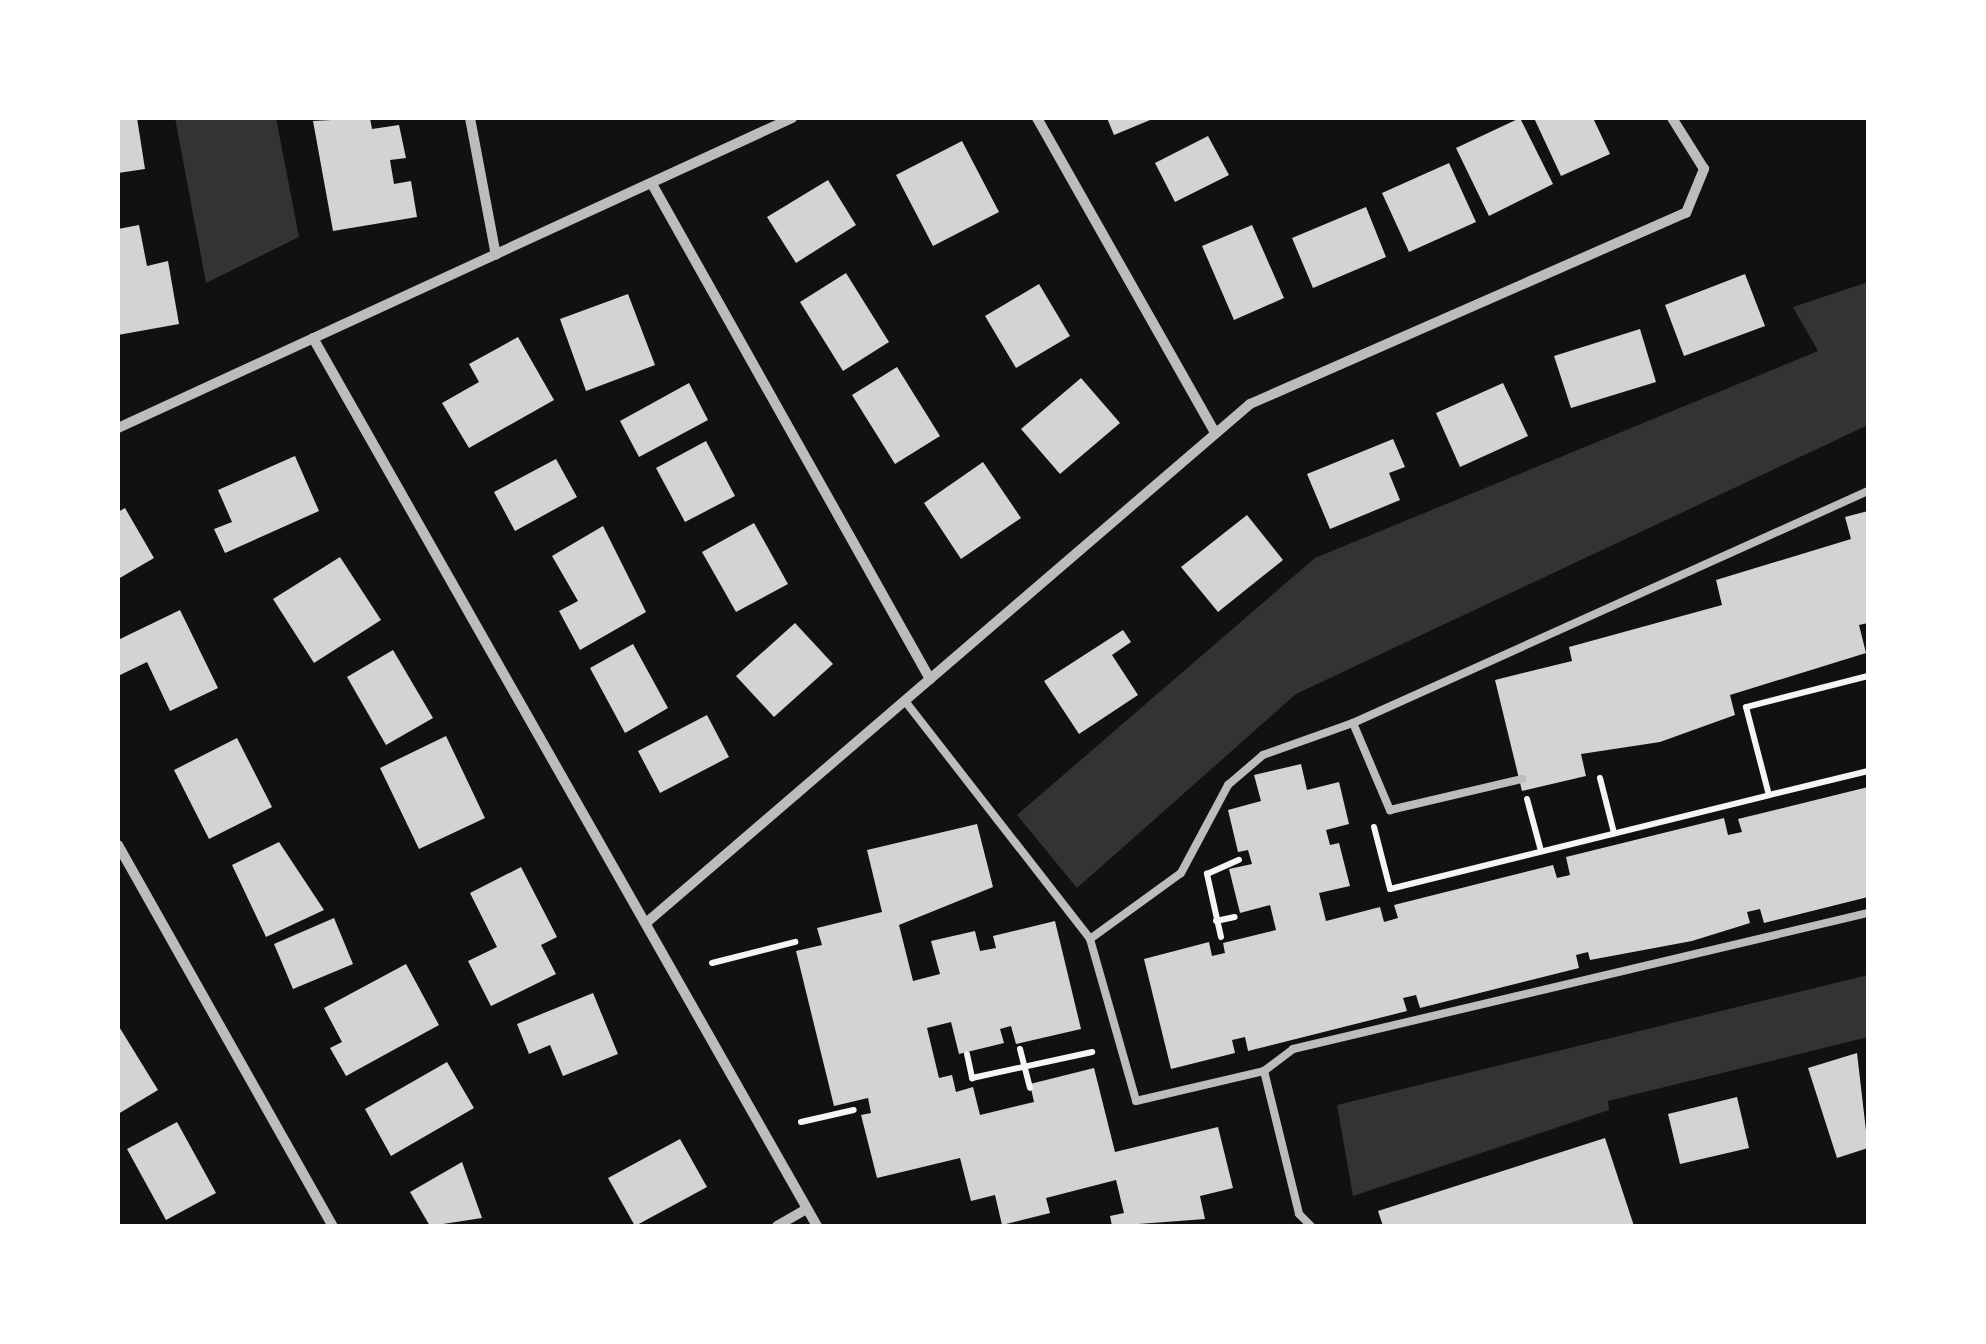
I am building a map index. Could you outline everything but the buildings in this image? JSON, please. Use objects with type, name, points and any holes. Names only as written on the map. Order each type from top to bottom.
[{"type":"street","points":[[470,118],[496,254]]},
{"type":"street","points":[[118,428],[792,118]]},
{"type":"street","points":[[1037,118],[1215,433]]},
{"type":"street","points":[[646,924],[1250,404],[1686,213],[1704,169],[1672,118]]},
{"type":"street","points":[[652,184],[930,679]]},
{"type":"street","points":[[313,338],[817,1226]]},
{"type":"street","points":[[118,844],[333,1226]]},
{"type":"street","points":[[777,1226],[807,1210]]},
{"type":"lane","points":[[1090,939],[1181,873],[1228,785],[1250,764],[1354,723],[1868,491]]},
{"type":"lane","points":[[905,701],[1090,939],[1136,1101],[1264,1071],[1292,1050],[1868,913]]},
{"type":"lane","points":[[1354,723],[1390,810],[1522,779]]},
{"type":"lane","points":[[1264,1071],[1300,1214],[1311,1226]]},
{"type":"path","points":[[1768,795],[1746,707],[1868,676]]},
{"type":"path","points":[[1374,826],[1390,889],[1868,771]]},
{"type":"path","points":[[1600,778],[1614,832]]},
{"type":"path","points":[[1522,779],[1541,850]]},
{"type":"path","points":[[1220,937],[1208,874],[1239,860]]},
{"type":"path","points":[[1216,921],[1234,917]]},
{"type":"path","points":[[712,963],[795,942]]},
{"type":"path","points":[[1020,1049],[1030,1088]]},
{"type":"path","points":[[967,1054],[972,1078],[1092,1052]]},
{"type":"path","points":[[801,1122],[854,1110]]},
{"type":"shaded area","points":[[175,118],[276,118],[299,237],[206,283]]},
{"type":"shaded area","points":[[1868,282],[1868,425],[1296,694],[1077,888],[1017,815],[1315,558],[1818,351],[1793,307]]},
{"type":"shaded area","points":[[1868,975],[1868,1037],[1608,1101],[1609,1110],[1353,1196],[1337,1105]]}]
